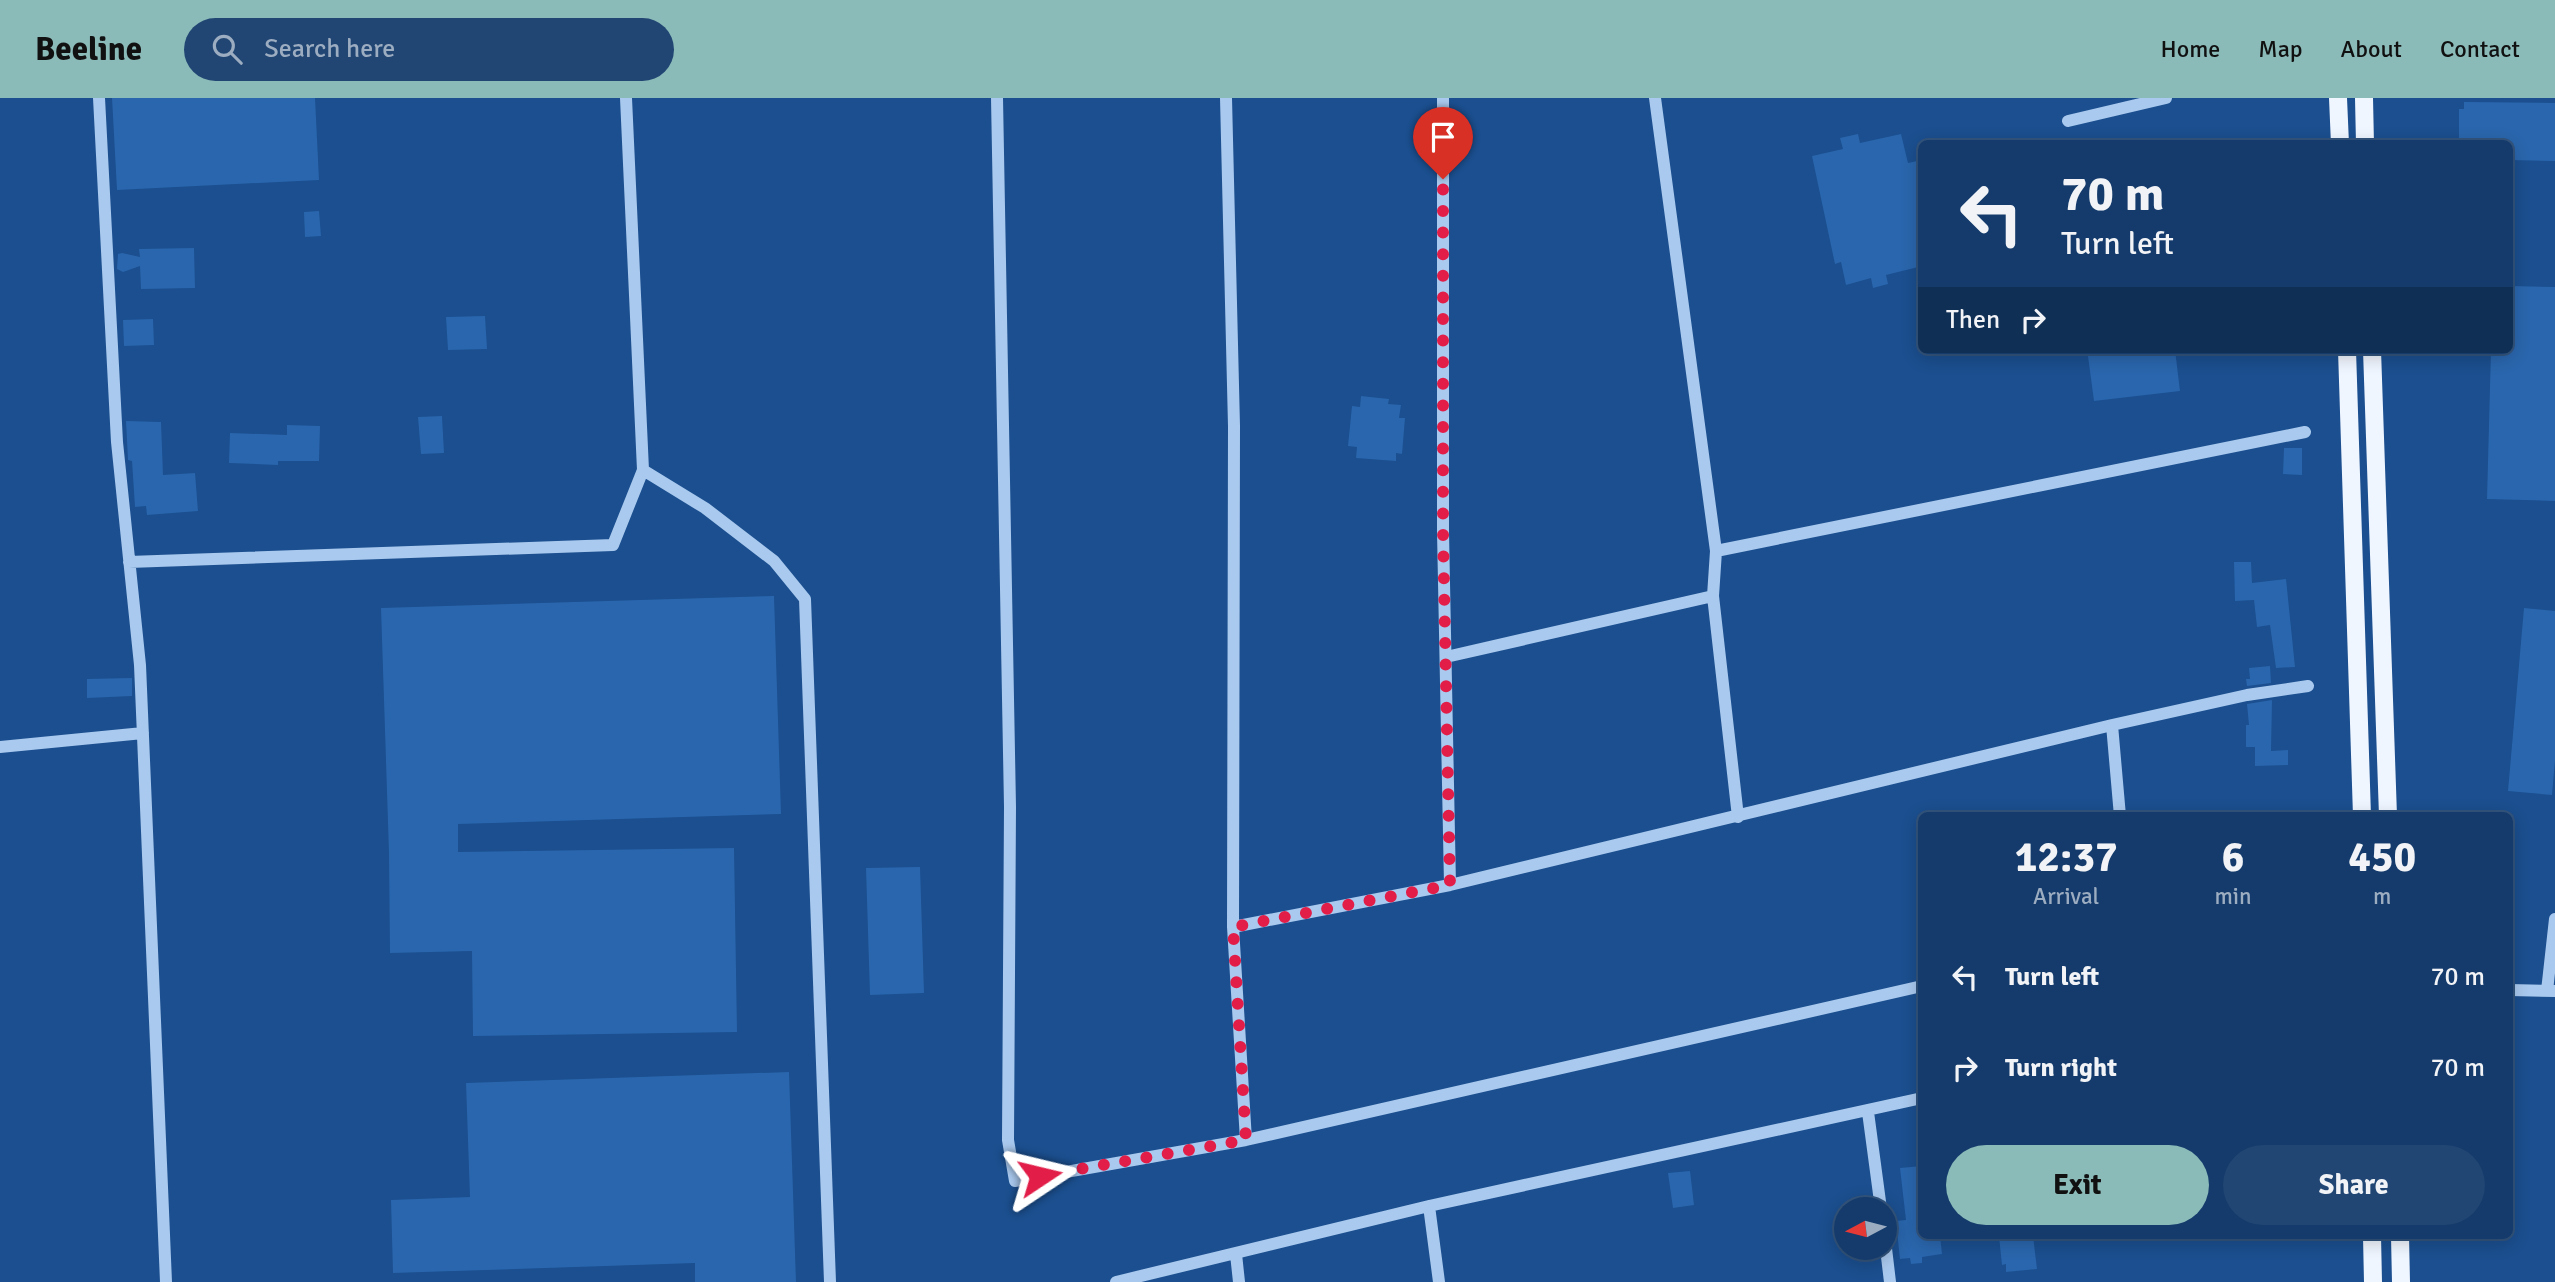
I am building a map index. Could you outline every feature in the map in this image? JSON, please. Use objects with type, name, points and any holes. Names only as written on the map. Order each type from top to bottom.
[{"type":"main road","points":[[2339,98],[2340,140]]},
{"type":"main road","points":[[2364,98],[2365,140]]},
{"type":"main road","points":[[2347,354],[2362,812]]},
{"type":"main road","points":[[2372,354],[2388,812]]},
{"type":"main road","points":[[2372,1239],[2373,1282]]},
{"type":"main road","points":[[2400,1239],[2401,1282]]},
{"type":"street","points":[[99,98],[117,442],[140,665],[166,1282]]},
{"type":"street","points":[[129,562],[613,545],[643,470],[626,98]]},
{"type":"street","points":[[997,98],[1010,807],[1008,1140],[1015,1181],[1246,1140],[1918,987]]},
{"type":"street","points":[[1443,98],[1443,532],[1450,885]]},
{"type":"street","points":[[1655,98],[1716,551],[1713,596],[1738,817]]},
{"type":"street","points":[[2068,121],[2166,98]]},
{"type":"street","points":[[1230,99],[1234,426],[1233,927],[1246,1140]]},
{"type":"street","points":[[1716,551],[2305,432]]},
{"type":"street","points":[[643,470],[705,508],[774,561],[805,599],[830,1282]]},
{"type":"street","points":[[1446,657],[1713,596]]},
{"type":"street","points":[[1233,927],[1450,885],[2112,725],[2247,695],[2308,686]]},
{"type":"street","points":[[2112,725],[2120,812]]},
{"type":"street","points":[[0,747],[143,733]]},
{"type":"street","points":[[2513,990],[2551,991],[2555,919]]},
{"type":"street","points":[[1116,1282],[1429,1206],[1918,1099]]},
{"type":"street","points":[[1868,1111],[1879,1197]]},
{"type":"street","points":[[1429,1206],[1439,1282]]},
{"type":"street","points":[[1236,1254],[1239,1282]]},
{"type":"street","points":[[1887,1260],[1890,1282]]},
{"type":"building","points":[[112,98],[315,98],[319,180],[117,190]]},
{"type":"building","points":[[2464,102],[2555,103],[2555,161],[2513,160],[2513,140],[2459,140],[2459,109],[2464,109]]},
{"type":"building","points":[[1858,134],[1860,143],[1901,134],[1908,163],[1918,161],[1918,267],[1886,275],[1888,284],[1873,288],[1871,278],[1846,285],[1841,262],[1835,264],[1812,156],[1843,149],[1840,138]]},
{"type":"building","points":[[319,211],[321,236],[305,237],[304,212]]},
{"type":"building","points":[[194,248],[195,288],[141,289],[140,266],[123,272],[117,269],[118,254],[140,257],[139,249]]},
{"type":"building","points":[[2513,286],[2555,287],[2555,501],[2487,499],[2491,354],[2513,354]]},
{"type":"building","points":[[485,316],[487,349],[448,350],[446,317]]},
{"type":"building","points":[[153,319],[154,345],[124,346],[123,320]]},
{"type":"building","points":[[2175,354],[2180,391],[2094,401],[2088,356]]},
{"type":"building","points":[[1361,396],[1389,399],[1388,404],[1401,405],[1399,418],[1405,418],[1402,454],[1396,453],[1396,461],[1356,458],[1357,447],[1348,446],[1352,406],[1360,407]]},
{"type":"building","points":[[442,416],[444,453],[421,454],[418,417]]},
{"type":"building","points":[[126,421],[161,422],[163,475],[195,473],[198,511],[147,515],[146,506],[135,507]]},
{"type":"building","points":[[287,425],[320,426],[319,461],[278,461],[278,465],[229,463],[230,433],[287,435]]},
{"type":"building","points":[[2284,448],[2302,448],[2302,475],[2283,474]]},
{"type":"building","points":[[2234,562],[2251,562],[2252,583],[2286,579],[2295,667],[2276,668],[2270,625],[2257,627],[2254,600],[2235,601]]},
{"type":"building","points":[[774,596],[781,814],[458,824],[458,852],[734,848],[737,1032],[473,1036],[472,951],[390,953],[381,608]]},
{"type":"building","points":[[2524,608],[2555,611],[2555,760],[2552,795],[2508,791]]},
{"type":"building","points":[[2270,666],[2271,683],[2247,686],[2246,679],[2250,679],[2249,668]]},
{"type":"building","points":[[132,678],[132,696],[87,698],[87,679]]},
{"type":"building","points":[[2272,700],[2271,751],[2288,750],[2288,765],[2255,766],[2255,747],[2246,747],[2246,725],[2249,725],[2247,704]]},
{"type":"building","points":[[920,867],[924,993],[870,995],[866,868]]},
{"type":"building","points":[[789,1072],[796,1282],[695,1282],[695,1263],[393,1273],[391,1200],[470,1197],[466,1083]]},
{"type":"building","points":[[1918,1166],[1918,1239],[1940,1239],[1942,1254],[1922,1257],[1922,1263],[1911,1264],[1910,1258],[1900,1259],[1897,1221],[1906,1220],[1900,1168]]},
{"type":"building","points":[[1690,1171],[1694,1205],[1673,1208],[1668,1173]]},
{"type":"building","points":[[1999,1239],[2033,1239],[2037,1269],[2006,1272],[2006,1264],[2002,1265]]},
{"type":"route","points":[[1040,1176],[1246,1140],[1233,927],[1450,885],[1443,532],[1443,179]]}]
